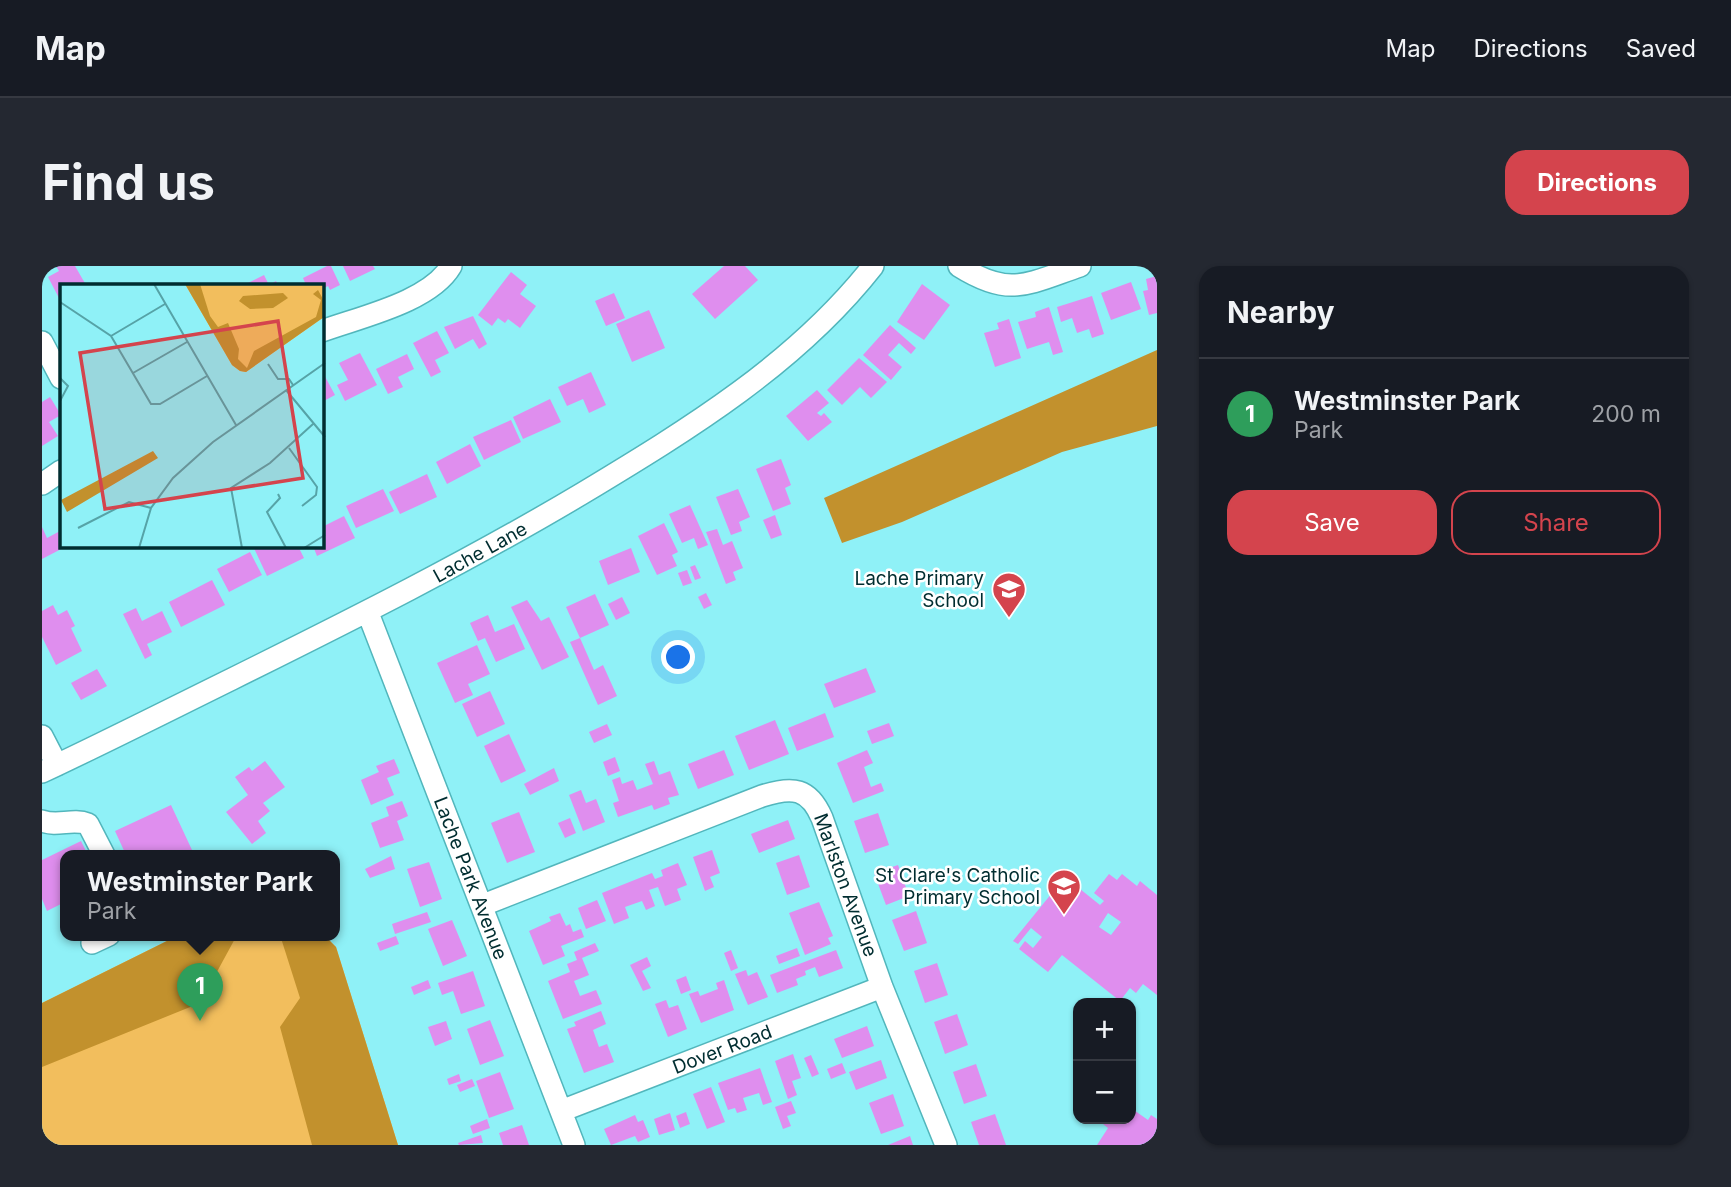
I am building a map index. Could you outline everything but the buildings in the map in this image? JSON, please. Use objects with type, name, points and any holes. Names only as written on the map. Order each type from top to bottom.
[{"type":"street","points":[[324,330],[403,302],[429,288],[451,266]]},
{"type":"street","name":"Lache Lane","points":[[50,768],[368,613],[505,540],[665,444],[759,378],[805,341],[847,299],[873,266]]},
{"type":"street","points":[[959,266],[982,280],[998,285],[1021,286],[1080,266]]},
{"type":"street","points":[[42,342],[60,376]]},
{"type":"street","points":[[42,484],[60,472]]},
{"type":"street","name":"Lache Park Avenue","points":[[368,613],[574,1145]]},
{"type":"street","points":[[42,736],[50,768]]},
{"type":"street","name":"Marlston Avenue","points":[[482,905],[762,796],[781,790],[797,791],[814,800],[822,818],[882,987],[946,1145]]},
{"type":"street","points":[[42,821],[60,824],[78,820],[88,824],[101,850]]},
{"type":"street","name":"Dover Road","points":[[561,1111],[882,987]]},
{"type":"shaded area","points":[[1157,350],[1157,426],[1062,452],[902,522],[842,543],[824,498]]},
{"type":"shaded area","points":[[167,941],[330,941],[336,947],[398,1145],[42,1145],[42,1003]]},
{"type":"shaded area","points":[[167,941],[234,941],[200,1003],[42,1067],[42,1003]]},
{"type":"shaded area","points":[[282,941],[330,941],[336,947],[398,1145],[312,1145],[280,1027],[300,998]]},
{"type":"place","name":"Lache Primary School","points":[[1009,619]]},
{"type":"place","name":"St Clare's Catholic Primary School","points":[[1064,916]]},
{"type":"place","name":"Westminster Park","points":[[200,1021]]}]
